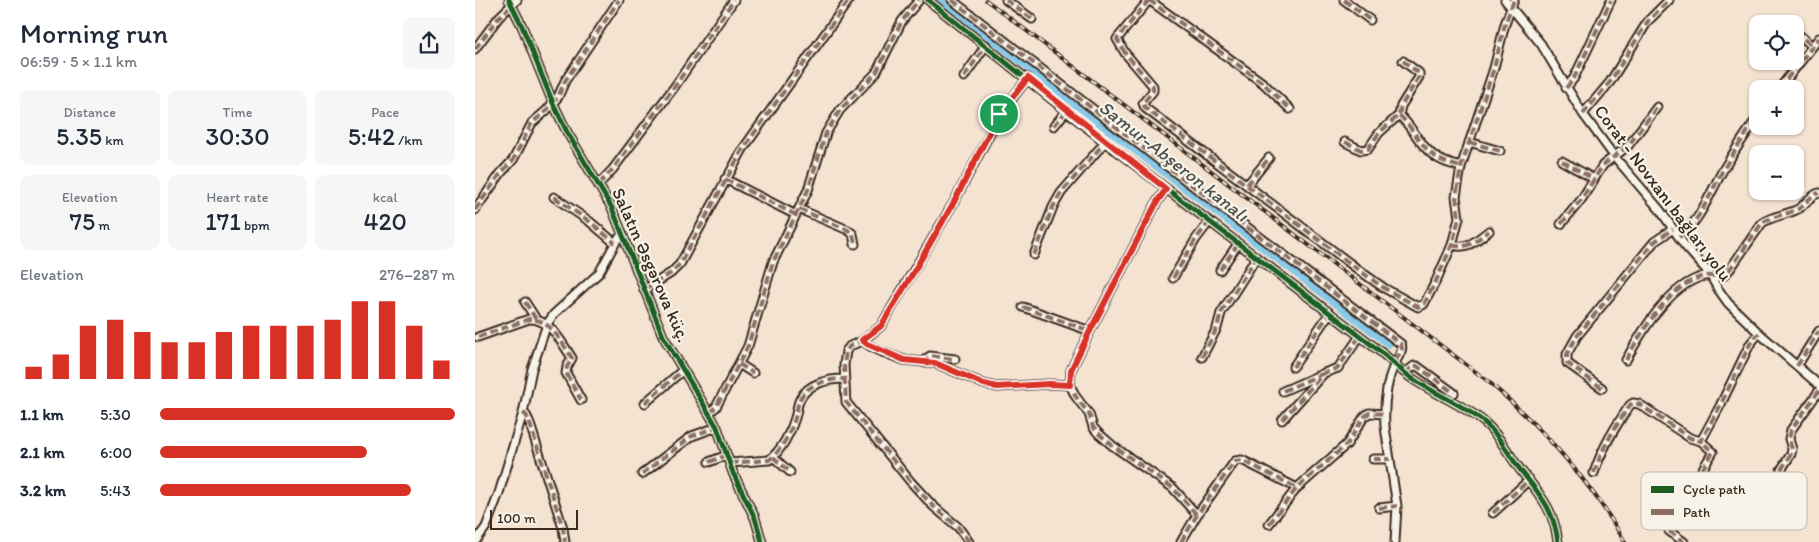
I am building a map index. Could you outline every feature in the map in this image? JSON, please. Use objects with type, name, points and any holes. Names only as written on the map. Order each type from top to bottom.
[{"type":"street","points":[[475,210],[501,173],[513,160],[534,121],[553,103],[619,0]]},
{"type":"street","points":[[599,184],[613,169],[669,94],[734,0]]},
{"type":"street","points":[[644,290],[671,273],[680,264],[743,149],[849,0]]},
{"type":"street","points":[[709,413],[716,407],[751,338],[773,262],[811,181],[825,133],[846,104],[876,73],[902,21],[919,0]]},
{"type":"street","points":[[928,0],[1028,78],[1105,142],[1329,314],[1361,336],[1405,374],[1464,407],[1484,423],[1501,440],[1550,509],[1558,542]]},
{"type":"street","points":[[952,0],[1175,173],[1401,344],[1403,349],[1394,364],[1389,379],[1385,414],[1385,427],[1397,506],[1395,542]]},
{"type":"street","points":[[1006,0],[1032,19]]},
{"type":"street","points":[[1290,109],[1257,78],[1149,0],[1117,39],[1125,53],[1153,86],[1153,91],[1143,103],[1143,106],[1384,288],[1418,307],[1424,304],[1452,245],[1459,218],[1456,197],[1461,167],[1494,68],[1510,8],[1514,0]]},
{"type":"street","points":[[1344,0],[1370,20]]},
{"type":"street","name":"Corat - Novxanı bağları yolu","points":[[1505,0],[1541,44],[1583,114],[1614,156],[1653,200],[1693,256],[1711,276],[1728,303],[1759,333],[1819,385]]},
{"type":"street","points":[[1566,88],[1574,78],[1611,0]]},
{"type":"street","points":[[1583,114],[1610,82],[1648,21],[1669,0]]},
{"type":"street","points":[[475,49],[513,2]]},
{"type":"street","name":"Salatın Əsgərova küç.","points":[[513,2],[553,103],[572,142],[599,184],[623,234],[663,336],[717,427],[730,463],[755,518],[762,542]]},
{"type":"street","points":[[1786,80],[1819,38]]},
{"type":"street","points":[[1804,39],[1812,46]]},
{"type":"street","points":[[964,77],[986,45]]},
{"type":"street","points":[[1345,142],[1361,150],[1368,149],[1379,134],[1399,115],[1401,106],[1419,77],[1419,73],[1403,61]]},
{"type":"street","points":[[969,542],[959,527],[933,506],[910,481],[863,421],[849,407],[845,396],[844,379],[846,351],[854,343],[862,340],[881,326],[954,202],[999,114],[1028,78]]},
{"type":"street","points":[[1561,224],[1572,213],[1603,165],[1628,146],[1657,107]]},
{"type":"street","points":[[1054,126],[1067,110]]},
{"type":"street","points":[[1399,115],[1434,156],[1461,167]]},
{"type":"street","points":[[1679,237],[1692,224],[1749,130]]},
{"type":"street","points":[[1034,256],[1053,207],[1061,193],[1105,142]]},
{"type":"street","points":[[1469,142],[1501,151]]},
{"type":"street","points":[[1247,185],[1269,158]]},
{"type":"street","points":[[1561,161],[1594,179]]},
{"type":"street","points":[[725,179],[797,212],[848,230],[853,234],[855,244]]},
{"type":"street","points":[[1166,189],[1157,202],[1090,331],[1071,370],[1070,385],[1076,397],[1089,414],[1098,433],[1113,446],[1173,488],[1197,515]]},
{"type":"street","points":[[1626,360],[1647,323],[1663,305],[1685,286],[1701,277],[1723,276],[1762,223],[1770,218],[1801,207],[1815,194],[1819,193]]},
{"type":"street","points":[[554,197],[589,221],[615,243]]},
{"type":"street","points":[[1173,278],[1209,222]]},
{"type":"street","points":[[1602,388],[1567,363],[1567,354],[1577,336],[1654,242],[1673,229]]},
{"type":"street","points":[[1452,245],[1465,246],[1489,231]]},
{"type":"street","points":[[475,542],[486,527],[491,515],[523,413],[532,369],[547,324],[554,314],[599,273],[615,243],[623,234]]},
{"type":"street","points":[[1220,270],[1238,244]]},
{"type":"street","points":[[1202,356],[1217,328],[1221,313],[1256,258]]},
{"type":"street","points":[[525,302],[536,319]]},
{"type":"street","points":[[1023,307],[1090,331]]},
{"type":"street","points":[[1293,366],[1329,314]]},
{"type":"street","points":[[478,337],[521,321],[536,319],[547,324],[573,358],[567,367],[567,373],[581,400]]},
{"type":"street","points":[[1797,366],[1819,331]]},
{"type":"street","points":[[1701,441],[1750,344],[1759,333]]},
{"type":"street","points":[[1283,391],[1338,368],[1361,336]]},
{"type":"street","points":[[862,340],[877,350],[904,360],[935,363],[984,384],[997,387],[1049,384],[1070,385]]},
{"type":"street","points":[[922,362],[930,356],[955,359]]},
{"type":"street","points":[[739,364],[753,373]]},
{"type":"street","points":[[1405,374],[1414,366],[1417,366],[1453,393]]},
{"type":"street","points":[[645,403],[683,370]]},
{"type":"street","points":[[1282,420],[1324,373]]},
{"type":"street","points":[[730,463],[769,460],[773,457],[790,429],[804,393],[829,380],[844,379]]},
{"type":"street","points":[[1781,470],[1791,454],[1792,449],[1789,439],[1791,430],[1819,391]]},
{"type":"street","points":[[1594,473],[1611,432],[1633,403],[1639,404],[1691,438],[1701,441],[1713,452],[1701,472]]},
{"type":"street","points":[[523,413],[527,417],[563,528],[565,542]]},
{"type":"street","points":[[1269,524],[1297,488],[1341,451],[1364,417],[1369,413],[1385,414]]},
{"type":"street","points":[[642,474],[692,436],[717,427]]},
{"type":"street","points":[[709,462],[727,455]]},
{"type":"street","points":[[773,457],[790,472]]},
{"type":"street","points":[[1373,458],[1390,458]]},
{"type":"street","points":[[1181,542],[1233,463],[1239,460],[1297,488]]},
{"type":"street","points":[[1493,513],[1529,480]]},
{"type":"street","points":[[1379,508],[1397,506]]},
{"type":"street","points":[[1669,531],[1684,542]]},
{"type":"waterway","name":"Samur-Abşeron kanalı","points":[[941,0],[1076,106],[1389,345]]},
{"type":"railway","points":[[986,0],[1489,382],[1528,418],[1564,456],[1596,497],[1625,542]]},
{"type":"marked path","points":[[475,210],[501,173],[513,160],[532,123],[558,97],[565,81],[619,0]]},
{"type":"marked path","points":[[599,184],[613,169],[675,86],[734,0]]},
{"type":"marked path","points":[[644,290],[671,273],[680,264],[743,149],[849,0]]},
{"type":"marked path","points":[[709,413],[716,407],[748,346],[773,262],[808,190],[826,133],[840,110],[876,73],[902,21],[919,0]]},
{"type":"marked path","points":[[952,0],[1401,344],[1402,349],[1394,364]]},
{"type":"marked path","points":[[1006,0],[1032,19]]},
{"type":"marked path","points":[[1149,0],[1117,39],[1125,53],[1153,86],[1153,91],[1143,103],[1145,108],[1360,271],[1384,288],[1418,307],[1424,304],[1452,245],[1459,218],[1456,197],[1461,167],[1494,68],[1505,24],[1514,0]]},
{"type":"marked path","points":[[1149,0],[1263,83],[1290,109]]},
{"type":"marked path","points":[[1344,0],[1370,20]]},
{"type":"marked path","points":[[1566,88],[1574,78],[1611,0]]},
{"type":"marked path","points":[[1583,114],[1610,82],[1648,21],[1669,0]]},
{"type":"marked path","points":[[475,49],[499,17],[514,4]]},
{"type":"marked path","points":[[1786,80],[1819,38]]},
{"type":"marked path","points":[[1804,39],[1812,46]]},
{"type":"marked path","points":[[964,77],[986,45]]},
{"type":"marked path","points":[[1399,115],[1401,106],[1419,77],[1419,73],[1403,61]]},
{"type":"marked path","points":[[969,542],[958,527],[933,506],[910,481],[846,402],[844,365],[846,351],[850,346],[862,341],[881,326],[954,202],[1000,114],[1028,78]]},
{"type":"marked path","points":[[1561,224],[1581,200],[1603,165],[1628,146],[1657,107]]},
{"type":"marked path","points":[[1054,126],[1067,110]]},
{"type":"marked path","points":[[1345,142],[1361,150],[1368,149],[1379,133],[1399,115],[1427,150],[1444,162],[1461,167]]},
{"type":"marked path","points":[[1679,237],[1699,216],[1723,170],[1749,130]]},
{"type":"marked path","points":[[1034,255],[1053,207],[1061,193],[1105,142]]},
{"type":"marked path","points":[[1469,142],[1500,151]]},
{"type":"marked path","points":[[1247,185],[1269,158]]},
{"type":"marked path","points":[[1562,161],[1594,179]]},
{"type":"marked path","points":[[725,179],[796,215]]},
{"type":"marked path","points":[[1166,189],[1157,202],[1090,331],[1071,370],[1070,385],[1076,397],[1089,414],[1093,427],[1098,433],[1113,446],[1173,488],[1197,515]]},
{"type":"marked path","points":[[1626,360],[1648,323],[1679,289],[1691,281],[1704,276],[1723,276],[1762,223],[1800,208],[1811,197],[1819,193]]},
{"type":"marked path","points":[[554,197],[589,221],[615,243]]},
{"type":"marked path","points":[[799,209],[848,230],[853,234],[855,244]]},
{"type":"marked path","points":[[1173,278],[1196,239],[1209,222]]},
{"type":"marked path","points":[[1602,388],[1567,363],[1567,354],[1577,336],[1654,242],[1673,229]]},
{"type":"marked path","points":[[1452,245],[1467,245],[1489,231]]},
{"type":"marked path","points":[[1220,270],[1238,244]]},
{"type":"marked path","points":[[1202,357],[1217,328],[1221,313],[1256,258]]},
{"type":"marked path","points":[[525,302],[536,319]]},
{"type":"marked path","points":[[1023,307],[1090,331]]},
{"type":"marked path","points":[[1293,367],[1329,314]]},
{"type":"marked path","points":[[478,337],[529,319],[543,323],[555,332],[572,358],[566,373],[581,400]]},
{"type":"marked path","points":[[1797,366],[1819,331]]},
{"type":"marked path","points":[[1594,473],[1609,438],[1633,403],[1639,404],[1690,438],[1701,441],[1750,344],[1759,333]]},
{"type":"marked path","points":[[1282,420],[1324,373],[1338,368],[1360,336]]},
{"type":"marked path","points":[[862,341],[877,350],[904,360],[935,363],[984,384],[997,387],[1049,384],[1070,385]]},
{"type":"marked path","points":[[922,362],[930,356],[955,359]]},
{"type":"marked path","points":[[739,364],[753,373]]},
{"type":"marked path","points":[[1405,373],[1414,366],[1417,366],[1454,393]]},
{"type":"marked path","points":[[645,403],[683,370]]},
{"type":"marked path","points":[[1283,391],[1322,374]]},
{"type":"marked path","points":[[730,463],[769,460],[778,452],[788,435],[799,401],[808,389],[819,383],[844,379]]},
{"type":"marked path","points":[[1781,470],[1791,454],[1792,449],[1789,439],[1791,430],[1819,391]]},
{"type":"marked path","points":[[523,413],[529,421],[563,528],[565,542]]},
{"type":"marked path","points":[[1269,524],[1297,488],[1347,444],[1364,417],[1369,413],[1385,414]]},
{"type":"marked path","points":[[642,474],[692,436],[717,427]]},
{"type":"marked path","points":[[1701,441],[1713,452],[1701,472]]},
{"type":"marked path","points":[[709,462],[727,455]]},
{"type":"marked path","points":[[773,457],[790,472]]},
{"type":"marked path","points":[[1373,459],[1390,459]]},
{"type":"marked path","points":[[1181,542],[1197,515],[1235,461],[1242,460],[1297,488]]},
{"type":"marked path","points":[[1493,513],[1529,480]]},
{"type":"marked path","points":[[1379,508],[1397,506]]},
{"type":"marked path","points":[[1669,531],[1684,542]]},
{"type":"cycle path","points":[[509,0],[567,132],[612,208],[663,336],[717,427],[733,473],[755,518],[762,542]]},
{"type":"cycle path","points":[[928,0],[1105,142],[1381,352],[1407,374],[1469,411],[1491,428],[1546,504],[1553,521],[1558,542]]},
{"type":"route","points":[[1028,78],[1105,142],[1166,189],[1157,202],[1090,331],[1071,370],[1070,385],[1049,384],[1007,388],[997,387],[984,384],[935,363],[904,360],[877,350],[862,340],[881,326],[954,202],[999,114],[1028,78]]}]
